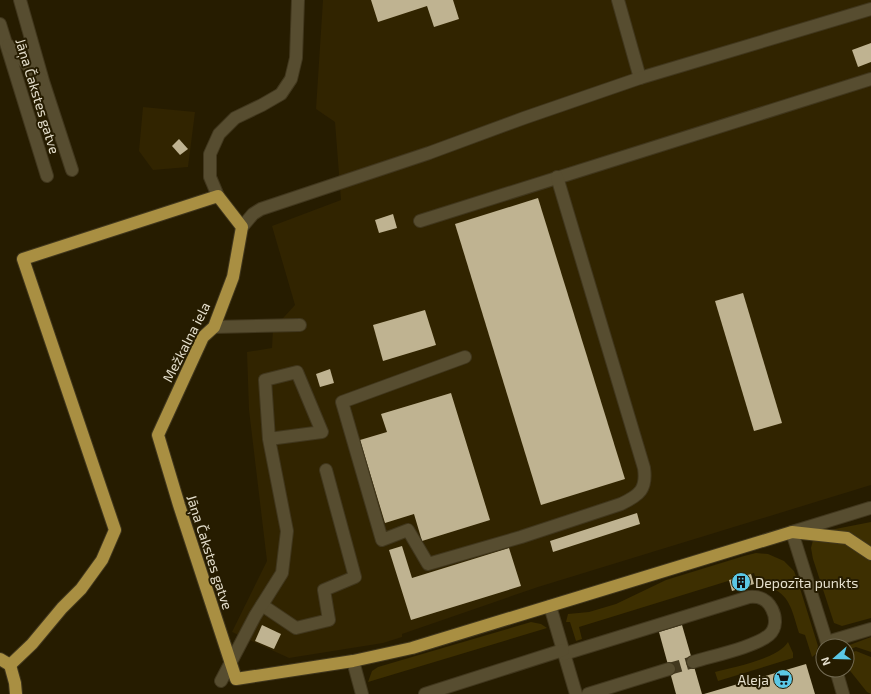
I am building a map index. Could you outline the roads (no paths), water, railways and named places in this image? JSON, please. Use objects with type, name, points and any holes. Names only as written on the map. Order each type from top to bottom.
[{"type":"highway","points":[[16,694],[15,683],[5,662],[42,633],[62,608],[82,589],[102,560],[115,530],[23,259],[218,196],[242,227]]},
{"type":"highway","name":"Mežkalna iela","points":[[158,435],[203,338],[214,327],[233,277],[242,227]]},
{"type":"highway","name":"Jāņa Čakstes gatve","points":[[158,435],[179,505],[236,678],[353,661]]},
{"type":"highway","points":[[353,661],[412,648],[792,532],[847,538],[871,554]]},
{"type":"street","name":"Jāņa Čakstes gatve","points":[[20,0],[43,81],[72,170]]},
{"type":"street","points":[[218,196],[210,177],[210,154],[219,134],[235,118],[262,105],[280,94],[291,79],[296,58],[298,0]]},
{"type":"street","points":[[618,0],[640,78]]},
{"type":"street","points":[[242,227],[252,214],[261,209],[429,153],[640,78],[871,9]]},
{"type":"street","name":"Jāņa Čakstes gatve","points":[[0,24],[47,176]]},
{"type":"street","points":[[6,42],[43,81]]},
{"type":"street","points":[[420,221],[871,79]]},
{"type":"street","points":[[465,358],[342,402],[382,540],[408,530],[428,564],[522,537],[621,504],[633,498],[642,490],[646,479],[644,468],[557,177]]},
{"type":"street","points":[[214,327],[300,325]]},
{"type":"street","points":[[221,681],[243,637],[282,573],[287,531],[269,439],[265,380],[297,372],[322,432],[269,439]]},
{"type":"street","points":[[262,605],[296,628],[329,620],[324,590],[355,577],[326,470]]},
{"type":"street","points":[[826,638],[792,532],[870,508]]},
{"type":"street","points":[[425,694],[749,597],[765,600],[774,613],[774,629],[769,635],[748,645],[693,662]]},
{"type":"street","points":[[550,606],[575,694]]},
{"type":"street","points":[[844,638],[871,628]]},
{"type":"street","points":[[353,661],[362,694]]},
{"type":"street","points":[[588,694],[669,669]]},
{"type":"street","points":[[838,678],[843,694]]},
{"type":"tunnel","points":[[669,669],[693,662]]},
{"type":"place","name":"Depozīta punkts","points":[[741,582]]},
{"type":"place","name":"Aleja","points":[[783,679]]}]
